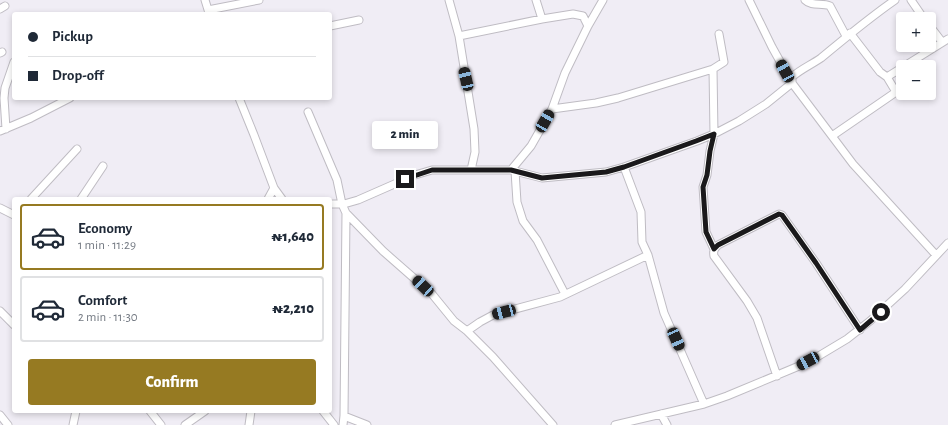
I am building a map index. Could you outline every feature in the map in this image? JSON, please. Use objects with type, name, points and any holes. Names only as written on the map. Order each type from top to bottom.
[{"type":"street","points":[[206,0],[209,12],[259,0]]},
{"type":"street","points":[[449,0],[459,36],[476,141],[471,170]]},
{"type":"street","points":[[536,0],[542,19]]},
{"type":"street","points":[[565,294],[537,240],[523,221],[517,202],[513,171],[552,109],[565,74],[588,26],[603,0]]},
{"type":"street","points":[[749,0],[792,83],[853,164],[936,255]]},
{"type":"street","points":[[805,0],[810,4],[827,4],[830,6],[848,35],[880,72],[887,77],[896,92],[832,136]]},
{"type":"street","points":[[332,204],[342,204],[358,200],[425,171],[513,171],[542,178],[606,172],[696,141],[714,134],[739,121],[766,104],[792,83],[792,78],[797,73],[818,60],[848,35],[895,0]]},
{"type":"street","points":[[911,0],[919,12]]},
{"type":"street","points":[[459,36],[573,14],[583,16],[588,26]]},
{"type":"street","points":[[332,26],[359,20]]},
{"type":"street","points":[[914,60],[945,41],[936,32]]},
{"type":"street","points":[[552,109],[596,103],[618,98],[713,69],[724,62],[719,34]]},
{"type":"street","points":[[12,68],[5,88],[3,130],[66,100]]},
{"type":"street","points":[[713,69],[714,134],[707,175],[703,187],[706,232],[714,249],[714,256],[747,301],[757,318],[777,376]]},
{"type":"street","points":[[887,77],[896,71]]},
{"type":"street","points":[[240,100],[274,188],[281,197]]},
{"type":"street","points":[[308,112],[337,180],[342,204],[346,213],[383,251],[432,294],[454,321],[467,331],[493,357],[553,425]]},
{"type":"street","points":[[33,197],[77,149]]},
{"type":"street","points":[[82,197],[103,166]]},
{"type":"street","points":[[624,167],[641,212],[642,242],[648,255],[664,313],[704,404]]},
{"type":"street","points":[[269,197],[274,188]]},
{"type":"street","points":[[0,208],[12,214]]},
{"type":"street","points":[[343,425],[346,213]]},
{"type":"street","points":[[714,249],[718,245],[779,214],[782,215],[860,330]]},
{"type":"street","points":[[615,425],[704,404],[777,376],[817,357],[860,330],[881,312],[948,243]]},
{"type":"street","points":[[467,331],[493,315],[565,294],[648,255]]},
{"type":"street","points":[[0,311],[12,323]]},
{"type":"street","points":[[74,425],[76,413]]},
{"type":"street","points":[[152,413],[161,425]]},
{"type":"street","points":[[185,425],[202,413]]},
{"type":"street","points":[[251,413],[251,424]]},
{"type":"street","points":[[325,413],[334,425]]},
{"type":"street","points":[[661,414],[667,425]]},
{"type":"street","points":[[0,415],[8,425]]},
{"type":"street","points":[[344,416],[367,425]]},
{"type":"route","points":[[405,179],[425,171],[432,170],[511,170],[542,178],[606,172],[624,167],[714,134],[707,175],[703,187],[706,232],[714,249],[718,245],[779,214],[782,215],[860,330],[881,312]]}]
